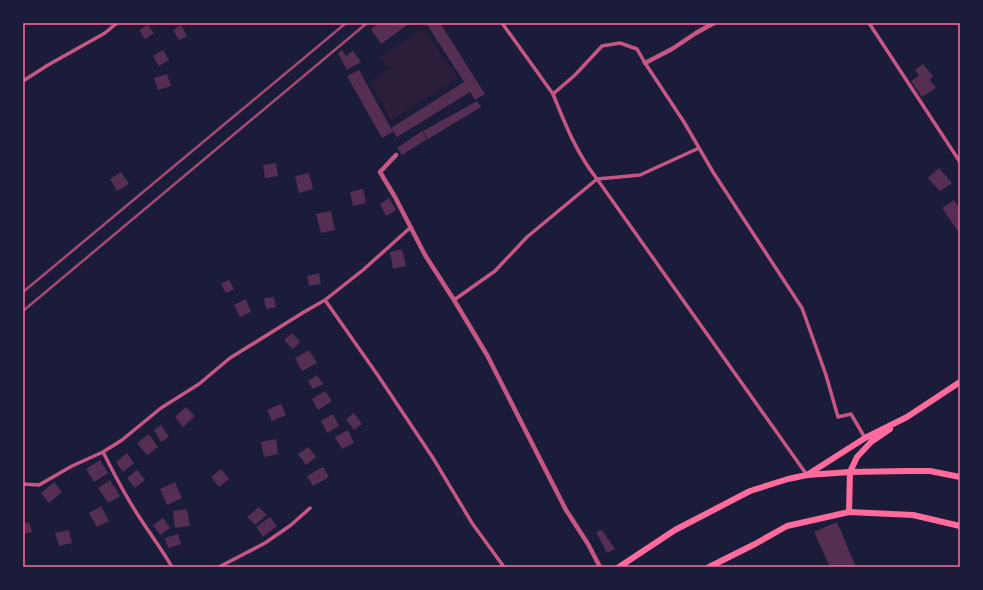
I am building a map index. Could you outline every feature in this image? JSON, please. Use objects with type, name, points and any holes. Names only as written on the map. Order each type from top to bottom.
[{"type":"main road","points":[[849,512],[850,472],[857,457],[871,442],[960,382]]},
{"type":"main road","points":[[807,475],[865,438],[907,417]]},
{"type":"main road","points":[[619,567],[675,530],[750,491],[788,479],[807,475],[850,472],[930,471],[960,477]]},
{"type":"main road","points":[[709,567],[788,526],[849,512],[913,515],[960,526]]},
{"type":"street","points":[[23,81],[48,65],[106,33],[117,23]]},
{"type":"street","points":[[502,23],[553,94],[573,141],[587,165],[807,475]]},
{"type":"street","points":[[645,63],[672,49],[714,23]]},
{"type":"street","points":[[869,23],[960,162]]},
{"type":"street","points":[[553,94],[575,75],[602,46],[620,43],[637,49],[741,215],[802,308],[826,375],[838,417],[851,414],[865,438]]},
{"type":"street","points":[[454,300],[495,271],[527,236],[597,179],[640,175],[699,148]]},
{"type":"street","points":[[396,155],[380,172],[395,197],[425,255],[487,355],[566,510],[588,544],[600,567]]},
{"type":"street","points":[[23,484],[40,485],[72,466],[103,452],[122,440],[161,408],[199,384],[230,358],[325,300],[363,270],[410,227]]},
{"type":"street","points":[[325,300],[433,458],[472,523],[504,567]]},
{"type":"street","points":[[103,452],[121,488],[150,535],[164,552],[172,567]]},
{"type":"street","points":[[218,567],[265,543],[291,525],[310,508]]},
{"type":"shaded area","points":[[423,29],[459,78],[391,121],[370,82],[388,68],[379,58]]},
{"type":"building","points":[[379,23],[410,23],[381,44],[371,29]]},
{"type":"building","points":[[426,23],[440,23],[485,94],[475,100],[470,92],[397,137],[391,128],[464,82]]},
{"type":"building","points":[[148,25],[154,33],[145,39],[139,30]]},
{"type":"building","points":[[181,25],[187,36],[179,40],[173,30]]},
{"type":"building","points":[[163,50],[169,60],[159,66],[153,56]]},
{"type":"building","points":[[342,50],[346,56],[353,51],[361,62],[347,70],[338,53]]},
{"type":"building","points":[[923,64],[933,76],[930,80],[936,88],[922,97],[911,81],[919,76],[915,70]]},
{"type":"building","points":[[359,70],[393,132],[382,138],[347,76]]},
{"type":"building","points":[[167,74],[171,86],[158,90],[154,78]]},
{"type":"building","points":[[477,101],[481,107],[428,139],[423,131]]},
{"type":"building","points":[[422,131],[427,139],[402,155],[397,148]]},
{"type":"building","points":[[276,163],[278,176],[265,178],[263,165]]},
{"type":"building","points":[[939,168],[952,183],[940,191],[928,178]]},
{"type":"building","points":[[121,172],[129,184],[117,191],[110,179]]},
{"type":"building","points":[[309,173],[313,189],[299,193],[295,176]]},
{"type":"building","points":[[363,189],[366,203],[353,206],[350,192]]},
{"type":"building","points":[[389,198],[396,210],[386,216],[380,204]]},
{"type":"building","points":[[954,200],[960,209],[960,234],[942,208]]},
{"type":"building","points":[[331,211],[335,230],[321,233],[316,214]]},
{"type":"building","points":[[402,249],[406,266],[393,269],[390,252]]},
{"type":"building","points":[[319,273],[321,284],[309,286],[307,276]]},
{"type":"building","points":[[229,280],[234,289],[226,293],[221,284]]},
{"type":"building","points":[[274,297],[276,307],[266,309],[264,298]]},
{"type":"building","points":[[246,299],[251,312],[240,317],[234,305]]},
{"type":"building","points":[[292,333],[300,342],[293,349],[284,340]]},
{"type":"building","points":[[309,350],[317,363],[302,371],[295,358]]},
{"type":"building","points":[[317,375],[323,384],[313,389],[308,381]]},
{"type":"building","points":[[325,391],[332,401],[318,410],[312,399]]},
{"type":"building","points":[[281,404],[286,415],[272,421],[267,410]]},
{"type":"building","points":[[186,407],[195,416],[183,427],[175,417]]},
{"type":"building","points":[[354,413],[362,424],[354,430],[346,419]]},
{"type":"building","points":[[333,414],[339,426],[327,433],[321,421]]},
{"type":"building","points":[[161,425],[169,437],[161,442],[154,430]]},
{"type":"building","points":[[348,430],[354,443],[342,449],[335,437]]},
{"type":"building","points":[[149,434],[158,447],[147,455],[137,443]]},
{"type":"building","points":[[276,439],[278,454],[264,457],[261,442]]},
{"type":"building","points":[[308,447],[316,457],[306,465],[298,454]]},
{"type":"building","points":[[127,453],[134,463],[123,472],[116,462]]},
{"type":"building","points":[[100,460],[108,473],[94,482],[86,469]]},
{"type":"building","points":[[323,467],[329,477],[313,486],[307,476]]},
{"type":"building","points":[[221,469],[229,479],[219,487],[211,477]]},
{"type":"building","points":[[137,470],[145,480],[135,488],[127,478]]},
{"type":"building","points":[[110,480],[120,496],[108,503],[98,488]]},
{"type":"building","points":[[54,482],[62,492],[49,503],[41,493]]},
{"type":"building","points":[[175,482],[182,498],[167,505],[160,489]]},
{"type":"building","points":[[101,506],[109,521],[97,527],[89,513]]},
{"type":"building","points":[[259,507],[267,515],[255,525],[247,517]]},
{"type":"building","points":[[187,509],[190,526],[175,528],[173,511]]},
{"type":"building","points":[[270,517],[277,526],[263,537],[256,527]]},
{"type":"building","points":[[163,518],[170,528],[160,535],[153,525]]},
{"type":"building","points":[[29,522],[32,532],[23,534],[23,524]]},
{"type":"building","points":[[837,522],[856,567],[830,567],[814,532]]},
{"type":"building","points":[[69,530],[72,543],[59,546],[55,533]]},
{"type":"building","points":[[602,530],[615,549],[607,553],[596,532]]},
{"type":"building","points":[[178,534],[181,544],[168,548],[165,538]]},
{"type":"railway","points":[[23,292],[346,23]]},
{"type":"railway","points":[[23,311],[367,23]]}]
